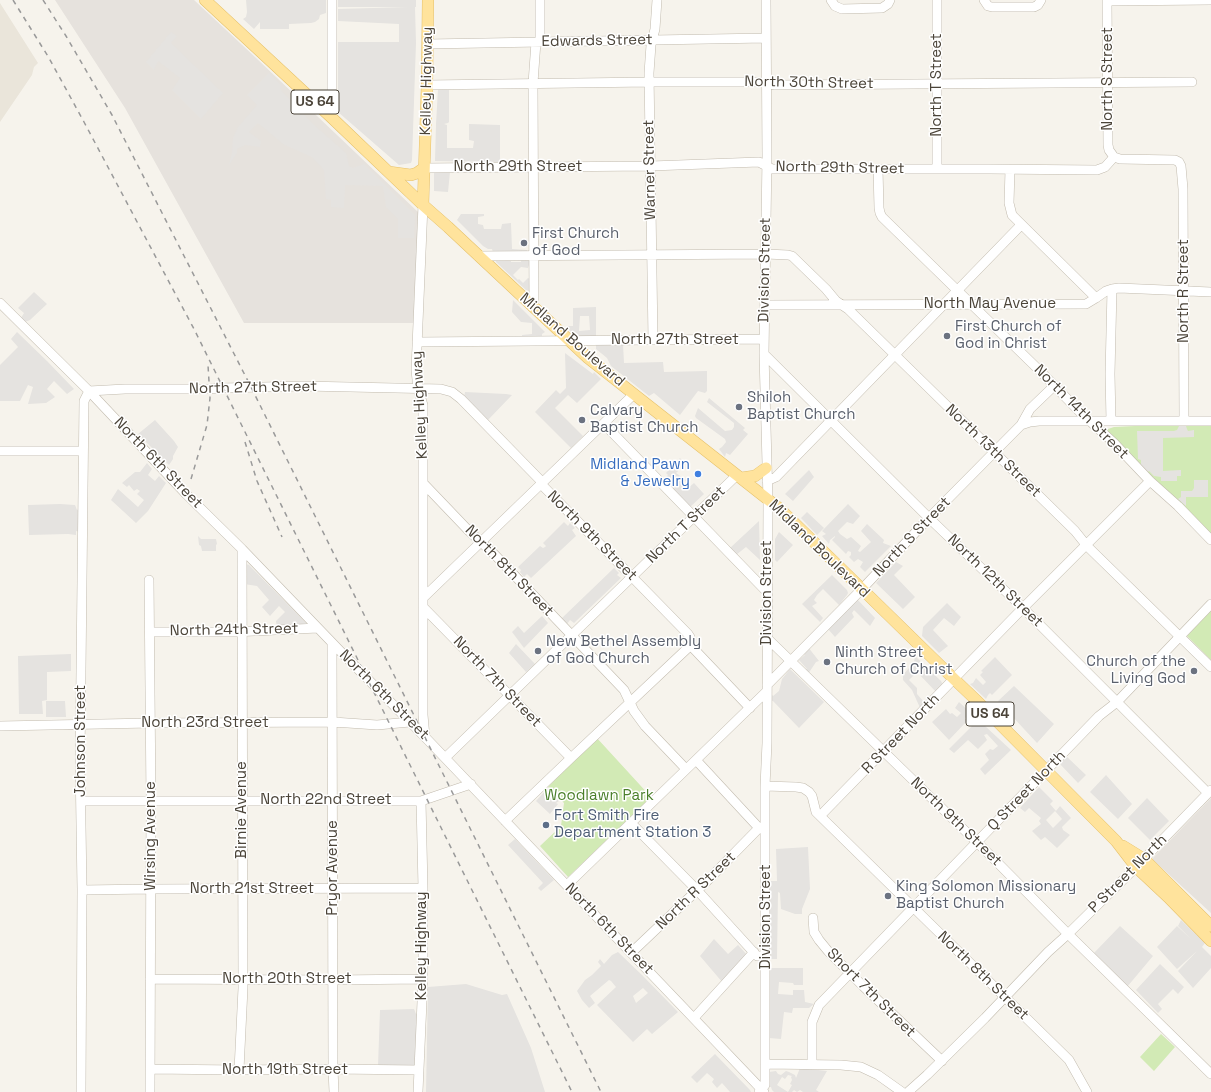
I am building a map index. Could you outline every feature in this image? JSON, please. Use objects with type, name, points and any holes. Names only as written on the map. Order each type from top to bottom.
[{"type":"main road","name":"Midland Boulevard","points":[[205,0],[588,358],[780,509],[976,700],[1116,841],[1211,926]]},
{"type":"main road","name":"Kelley Highway","points":[[423,205],[428,0]]},
{"type":"main road","points":[[389,172],[411,175],[424,168]]},
{"type":"main road","points":[[739,477],[755,476],[766,468]]},
{"type":"main road","name":"Midland Boulevard","points":[[1140,863],[1211,941]]},
{"type":"street","points":[[332,0],[332,118]]},
{"type":"street","points":[[534,308],[535,255],[533,83],[538,42],[540,0]]},
{"type":"street","name":"Warner Street","points":[[653,340],[650,82],[651,45],[656,22],[657,0]]},
{"type":"street","name":"Division Street","points":[[761,1091],[765,1085],[766,956],[762,828],[766,786],[768,500],[764,354],[766,254],[766,0]]},
{"type":"street","points":[[832,0],[835,6],[842,9],[882,8],[888,4],[890,0]]},
{"type":"street","name":"North T Street","points":[[937,0],[937,169]]},
{"type":"street","points":[[984,0],[988,6],[1000,7],[1034,6],[1038,5],[1041,0]]},
{"type":"street","points":[[1107,0],[1211,0]]},
{"type":"street","name":"North S Street","points":[[1107,0],[1108,145],[1109,150],[1114,157]]},
{"type":"street","name":"Edwards Street","points":[[428,44],[766,38]]},
{"type":"street","name":"North 30th Street","points":[[427,85],[650,82],[766,82],[775,85],[1192,82]]},
{"type":"street","name":"North 29th Street","points":[[424,168],[651,166],[759,162],[772,169],[1097,170],[1105,167],[1114,157]]},
{"type":"street","name":"North R Street","points":[[1114,157],[1120,159],[1175,160],[1179,162],[1181,166],[1183,189],[1184,421]]},
{"type":"street","name":"North 14th Street","points":[[878,169],[879,208],[882,216],[1211,540]]},
{"type":"street","points":[[1010,170],[1009,199],[1012,215],[1096,298]]},
{"type":"street","name":"Kelley Highway","points":[[423,205],[416,370],[418,389],[423,405],[423,715],[426,737]]},
{"type":"street","points":[[767,481],[776,476],[1021,224]]},
{"type":"street","name":"North 13th Street","points":[[478,256],[652,254],[766,254],[792,256],[826,289],[836,301],[848,309],[1075,531],[1087,546],[1211,667]]},
{"type":"street","name":"North May Avenue","points":[[765,305],[1086,304],[1106,291],[1119,288],[1211,292]]},
{"type":"street","points":[[1111,421],[1110,374],[1112,289]]},
{"type":"street","name":"North 6th Street","points":[[0,303],[89,391],[186,494],[426,737],[694,1018],[761,1091]]},
{"type":"street","name":"North 27th Street","points":[[417,342],[764,339]]},
{"type":"street","name":"North 12th Street","points":[[764,354],[929,518],[1024,608],[1209,792]]},
{"type":"street","name":"North 27th Street","points":[[89,391],[304,386],[418,389]]},
{"type":"street","name":"North S Street","points":[[567,885],[750,708],[791,660],[1021,425],[1030,409],[1054,386]]},
{"type":"street","name":"North 9th Street","points":[[418,389],[447,390],[455,394],[688,634],[691,645],[750,708]]},
{"type":"street","name":"Johnson Street","points":[[81,1092],[82,890],[80,801],[83,451],[84,401],[89,391]]},
{"type":"street","points":[[423,602],[482,542],[634,394]]},
{"type":"street","points":[[1021,425],[1039,421],[1211,421]]},
{"type":"street","points":[[604,424],[767,592]]},
{"type":"street","points":[[0,451],[83,451]]},
{"type":"street","name":"North T Street","points":[[445,758],[694,517],[739,477]]},
{"type":"street","name":"R Street North","points":[[820,816],[1150,481]]},
{"type":"street","name":"North 8th Street","points":[[424,484],[482,542],[624,690],[634,711],[645,726],[686,770]]},
{"type":"street","name":"Birnie Avenue","points":[[239,1070],[242,979],[242,549]]},
{"type":"street","name":"Wirsing Avenue","points":[[149,580],[151,723],[150,1092]]},
{"type":"street","name":"North 7th Street","points":[[423,602],[571,758]]},
{"type":"street","name":"Q Street North","points":[[812,1064],[812,1022],[817,1007],[1099,716],[1117,702],[1211,604]]},
{"type":"street","name":"North 24th Street","points":[[150,632],[242,632],[318,628]]},
{"type":"street","name":"North 9th Street","points":[[767,638],[884,751],[1211,1074]]},
{"type":"street","name":"Pryor Avenue","points":[[332,643],[334,1092]]},
{"type":"street","points":[[506,821],[691,645]]},
{"type":"street","name":"North 23rd Street","points":[[0,726],[333,722],[377,725],[410,722]]},
{"type":"street","points":[[696,760],[762,828]]},
{"type":"street","name":"North 22nd Street","points":[[80,801],[424,800],[471,784]]},
{"type":"street","name":"North 8th Street","points":[[766,786],[796,787],[808,790],[812,796],[816,812],[1069,1060],[1087,1092]]},
{"type":"street","name":"P Street North","points":[[908,1092],[942,1061],[1048,952],[1140,863],[1209,792]]},
{"type":"street","name":"Kelley Highway","points":[[418,1092],[423,978],[424,800]]},
{"type":"street","points":[[631,823],[757,956],[766,956]]},
{"type":"street","name":"North R Street","points":[[631,953],[762,828]]},
{"type":"street","name":"North 21st Street","points":[[82,890],[423,888]]},
{"type":"street","name":"Short 7th Street","points":[[813,918],[814,932],[819,940],[850,973],[942,1061]]},
{"type":"street","points":[[694,1018],[754,952]]},
{"type":"street","name":"North 20th Street","points":[[150,979],[333,980],[423,978]]},
{"type":"street","points":[[765,1064],[841,1065],[866,1069],[878,1075],[902,1092]]},
{"type":"street","name":"North 19th Street","points":[[150,1069],[419,1070]]},
{"type":"shaded area","points":[[55,0],[194,0],[418,212],[414,323],[244,323],[125,108]]},
{"type":"shaded area","points":[[246,0],[326,0],[326,13],[320,15],[319,19],[315,22],[289,24],[289,29],[260,29],[260,22],[254,29],[243,19],[246,17],[247,12]]},
{"type":"shaded area","points":[[338,0],[416,0],[416,43],[411,163],[399,165],[338,112],[338,42],[399,42],[399,24],[338,21],[338,9],[408,7],[338,7]]},
{"type":"shaded area","points":[[0,3],[38,63],[34,67],[32,75],[0,122]]},
{"type":"shaded area","points":[[171,32],[177,36],[171,43],[223,93],[201,119],[172,90],[180,78],[158,61],[154,70],[146,62]]},
{"type":"shaded area","points":[[269,73],[281,85],[280,89],[313,124],[346,153],[349,166],[353,168],[364,164],[415,215],[414,238],[398,238],[398,219],[386,207],[383,186],[345,185],[344,208],[331,207],[331,200],[326,199],[324,170],[312,157],[283,144],[258,123],[249,132],[261,141],[260,147],[245,145],[237,149],[237,153],[229,165],[232,153],[233,138],[238,127],[257,105],[247,95]]},
{"type":"shaded area","points":[[438,89],[449,90],[449,122],[444,124],[447,125],[447,148],[473,148],[474,141],[469,140],[469,124],[500,125],[500,162],[435,161]]},
{"type":"shaded area","points":[[434,172],[450,172],[448,192],[434,191]]},
{"type":"shaded area","points":[[461,214],[484,214],[484,216],[478,217],[478,224],[483,225],[484,229],[501,229],[502,224],[511,223],[512,249],[527,250],[527,254],[493,253],[492,249],[488,249],[483,246],[457,220]]},
{"type":"shaded area","points":[[521,260],[530,261],[528,268],[521,267],[513,275],[523,283],[528,278],[530,279],[531,289],[529,291],[526,290],[496,262],[521,262]]},
{"type":"shaded area","points":[[34,292],[47,304],[30,320],[25,322],[21,318],[24,313],[18,308]]},
{"type":"shaded area","points":[[513,300],[545,332],[542,334],[542,338],[522,340],[522,335],[532,334],[532,323],[521,322],[512,312]]},
{"type":"shaded area","points":[[596,307],[596,336],[576,338],[570,334],[571,332],[566,326],[573,326],[573,308]],"holes":[[[580,316],[589,316],[590,330],[579,331]]]},
{"type":"shaded area","points":[[17,332],[74,389],[67,394],[54,381],[47,389],[55,397],[46,403],[28,404],[33,387],[28,385],[20,401],[0,401],[0,365],[18,347],[11,339]]},
{"type":"shaded area","points":[[596,344],[623,344],[624,363],[663,362],[664,372],[707,371],[707,391],[705,393],[698,391],[680,415],[654,393],[649,396],[611,366],[607,358],[596,349]]},
{"type":"shaded area","points":[[565,353],[593,374],[594,372],[601,379],[577,403],[568,395],[555,408],[583,436],[571,448],[535,412],[556,390],[560,394],[566,388]]},
{"type":"shaded area","points":[[465,392],[512,395],[487,421],[464,397]]},
{"type":"shaded area","points":[[709,398],[745,428],[743,430],[748,434],[730,455],[726,453],[725,457],[719,449],[726,442],[725,439],[695,416],[698,408],[725,431],[732,430],[734,423],[707,402]]},
{"type":"shaded area","points":[[155,420],[178,447],[169,465],[138,434]]},
{"type":"shaded area","points":[[1179,426],[1186,426],[1188,431],[1194,430],[1194,437],[1163,438],[1163,471],[1181,470],[1181,476],[1177,476],[1177,481],[1161,481],[1161,477],[1154,476],[1141,466],[1141,460],[1138,459],[1137,431],[1174,431],[1177,430]]},
{"type":"shaded area","points":[[680,458],[685,464],[676,473],[686,480],[683,484],[687,489],[694,483],[704,494],[689,508],[662,480],[668,475],[666,473]]},
{"type":"shaded area","points":[[147,463],[152,469],[148,475],[155,481],[159,476],[166,483],[148,511],[136,523],[111,500],[118,489],[138,507],[144,500],[137,494],[140,491],[137,489],[134,491],[129,485],[127,487],[122,483],[135,472],[140,472]]},
{"type":"shaded area","points":[[809,470],[814,477],[793,501],[785,494]]},
{"type":"shaded area","points":[[1194,480],[1208,480],[1208,497],[1186,497],[1186,506],[1178,499],[1181,497],[1181,491],[1192,491],[1194,488]]},
{"type":"shaded area","points":[[848,504],[860,516],[853,524],[847,522],[838,531],[840,534],[847,539],[851,537],[861,546],[858,551],[860,552],[871,542],[861,531],[867,524],[884,540],[883,543],[891,546],[865,572],[860,567],[863,562],[858,559],[854,562],[849,557],[851,552],[848,551],[846,554],[832,540],[835,536],[830,540],[829,544],[822,536],[826,534],[822,531]]},
{"type":"shaded area","points":[[28,505],[75,505],[77,510],[80,508],[80,532],[76,531],[76,535],[29,535]]},
{"type":"shaded area","points":[[807,512],[824,528],[817,535],[801,518]]},
{"type":"shaded area","points":[[759,521],[760,560],[746,547],[736,555],[730,548]]},
{"type":"shaded area","points":[[564,522],[568,526],[570,523],[575,528],[572,530],[576,536],[531,578],[527,574],[524,577],[518,567],[540,546],[543,548],[545,547],[546,546],[543,543]]},
{"type":"shaded area","points":[[779,532],[793,545],[777,562],[775,560],[775,539]]},
{"type":"shaded area","points":[[198,536],[201,539],[216,539],[216,551],[202,551],[201,546],[199,545]]},
{"type":"shaded area","points":[[896,562],[903,566],[894,575],[915,597],[903,609],[876,583]]},
{"type":"shaded area","points":[[246,564],[249,565],[314,631],[277,629],[276,621],[285,612],[279,606],[270,616],[262,607],[269,600],[257,586],[244,584]]},
{"type":"shaded area","points":[[614,568],[619,573],[617,575],[621,578],[574,623],[570,620],[567,624],[562,618]]},
{"type":"shaded area","points":[[832,575],[847,590],[848,593],[839,605],[823,589],[817,595],[814,600],[817,603],[812,606],[823,618],[820,622],[802,604]]},
{"type":"shaded area","points":[[857,599],[875,618],[870,626],[851,607]]},
{"type":"shaded area","points":[[947,603],[961,617],[954,626],[944,618],[933,630],[948,646],[939,653],[922,636],[923,627]]},
{"type":"shaded area","points":[[850,606],[854,610],[852,613],[854,617],[835,637],[828,629]]},
{"type":"shaded area","points":[[542,616],[548,623],[524,648],[512,632],[518,626],[524,633]]},
{"type":"shaded area","points":[[516,644],[535,664],[526,672],[509,653]]},
{"type":"shaded area","points":[[808,647],[819,661],[816,662],[808,674],[804,670],[807,669],[799,660],[805,655],[803,653]]},
{"type":"shaded area","points":[[71,654],[71,671],[47,672],[47,700],[42,701],[43,714],[19,714],[18,656]]},
{"type":"shaded area","points":[[915,656],[941,681],[943,685],[937,693],[917,672],[909,680],[917,688],[917,694],[924,702],[922,703],[924,706],[921,710],[912,690],[903,680],[903,675],[914,662]]},
{"type":"shaded area","points":[[995,657],[1012,675],[992,695],[990,693],[986,699],[970,684],[973,683],[976,678],[983,685],[986,682],[980,675],[983,672],[981,671]]},
{"type":"shaded area","points":[[790,669],[824,702],[799,728],[772,701],[771,694],[773,696],[779,691],[782,679]]},
{"type":"shaded area","points":[[1014,686],[1054,724],[1037,743],[998,701]]},
{"type":"shaded area","points":[[46,701],[65,701],[66,717],[46,717]]},
{"type":"shaded area","points":[[959,702],[1011,750],[985,775],[980,769],[989,760],[985,754],[990,749],[993,750],[998,746],[987,734],[984,735],[987,740],[978,749],[968,740],[954,753],[949,749],[975,723],[967,717],[965,718],[967,721],[949,740],[932,722],[946,709],[950,714],[952,713],[957,717],[961,713],[955,708]]},
{"type":"shaded area","points":[[1065,755],[1086,775],[1078,783],[1059,763]]},
{"type":"shaded area","points":[[1106,775],[1132,804],[1118,819],[1090,792]]},
{"type":"shaded area","points":[[1039,787],[1053,801],[1050,804],[1056,811],[1060,806],[1071,818],[1062,827],[1063,830],[1070,835],[1057,848],[1045,837],[1041,840],[1032,831],[1041,824],[1039,821],[1041,818],[1029,808],[1025,812],[1020,808]],"holes":[[[1055,811],[1062,819],[1053,828],[1046,820]]]},
{"type":"shaded area","points":[[547,789],[559,801],[556,803],[558,804],[550,814],[536,801]]},
{"type":"shaded area","points":[[1147,798],[1169,821],[1150,840],[1128,818]]},
{"type":"shaded area","points":[[1211,798],[1211,913],[1152,859]]},
{"type":"shaded area","points":[[515,839],[554,880],[541,891],[538,888],[543,883],[508,845]]},
{"type":"shaded area","points":[[808,847],[810,889],[802,909],[802,914],[795,914],[781,909],[780,893],[778,892],[777,959],[769,959],[769,881],[777,881],[776,849]]},
{"type":"shaded area","points":[[1181,920],[1205,943],[1202,947],[1211,956],[1211,968],[1193,988],[1178,971],[1197,951],[1177,969],[1157,947],[1177,926],[1192,940],[1178,926]]},
{"type":"shaded area","points":[[1120,926],[1153,956],[1127,987],[1093,954]]},
{"type":"shaded area","points":[[714,939],[728,954],[738,945],[748,956],[723,983],[700,956]]},
{"type":"shaded area","points":[[618,952],[678,1012],[652,1034],[647,1029],[633,1042],[597,1005],[616,987],[611,981],[609,980],[590,996],[595,1003],[589,1008],[577,991],[585,980],[601,966],[598,962],[600,959],[604,964],[612,955]],"holes":[[[643,988],[648,993],[636,1003],[633,996]]]},
{"type":"shaded area","points":[[1160,964],[1184,987],[1178,994],[1173,989],[1158,1004],[1162,1009],[1158,1013],[1136,990]]},
{"type":"shaded area","points":[[770,968],[803,968],[803,985],[779,982],[778,994],[793,995],[793,990],[804,990],[805,1002],[814,1004],[809,1008],[793,1008],[792,1013],[784,1012],[781,1039],[769,1038]]},
{"type":"shaded area","points":[[466,984],[502,995],[507,994],[531,1048],[545,1092],[426,1092],[428,987]]},
{"type":"shaded area","points":[[414,1009],[416,1014],[420,1013],[416,1066],[378,1066],[380,1010]]},
{"type":"shaded area","points":[[715,1054],[751,1092],[730,1092],[722,1083],[717,1088],[712,1082],[714,1079],[707,1073],[697,1083],[691,1077]]},
{"type":"shaded area","points":[[800,1068],[827,1071],[816,1090],[819,1092],[803,1092],[800,1090],[797,1092],[794,1090],[792,1092],[788,1092],[774,1092],[770,1087],[769,1072],[776,1071],[781,1075],[786,1071],[795,1075],[796,1078]],"holes":[[[788,1075],[792,1076],[790,1084],[792,1085],[788,1092],[777,1085],[782,1077],[785,1079]]]},
{"type":"green space","points":[[1156,425],[1211,426],[1211,535],[1105,430],[1114,427]]},
{"type":"green space","points":[[1211,610],[1211,660],[1187,636]]},
{"type":"green space","name":"Woodlawn Park","points":[[596,737],[651,797],[568,877],[540,846],[561,826],[564,803],[548,787]]},
{"type":"green space","points":[[1161,1034],[1175,1047],[1154,1071],[1140,1057]]},
{"type":"railway","points":[[13,0],[49,58],[194,329],[572,1092]]},
{"type":"railway","points":[[43,0],[66,36],[112,115],[251,387],[601,1092]]},
{"type":"railway","points":[[191,479],[207,425],[210,398],[208,365]]},
{"type":"railway","points":[[245,442],[257,481],[282,537]]},
{"type":"place","name":"First Church of God","points":[[524,243]]},
{"type":"place","name":"First Church of God in Christ","points":[[947,336]]},
{"type":"place","name":"Shiloh Baptist Church","points":[[739,407]]},
{"type":"place","name":"Calvary Baptist Church","points":[[582,420]]},
{"type":"place","name":"Midland Pawn & Jewelry","points":[[698,474]]},
{"type":"place","name":"New Bethel Assembly of God Church","points":[[538,651]]},
{"type":"place","name":"Ninth Street Church of Christ","points":[[827,662]]},
{"type":"place","name":"Church of the Living God","points":[[1194,671]]},
{"type":"place","name":"Fort Smith Fire Department Station 3","points":[[546,825]]},
{"type":"place","name":"King Solomon Missionary Baptist Church","points":[[888,896]]}]
